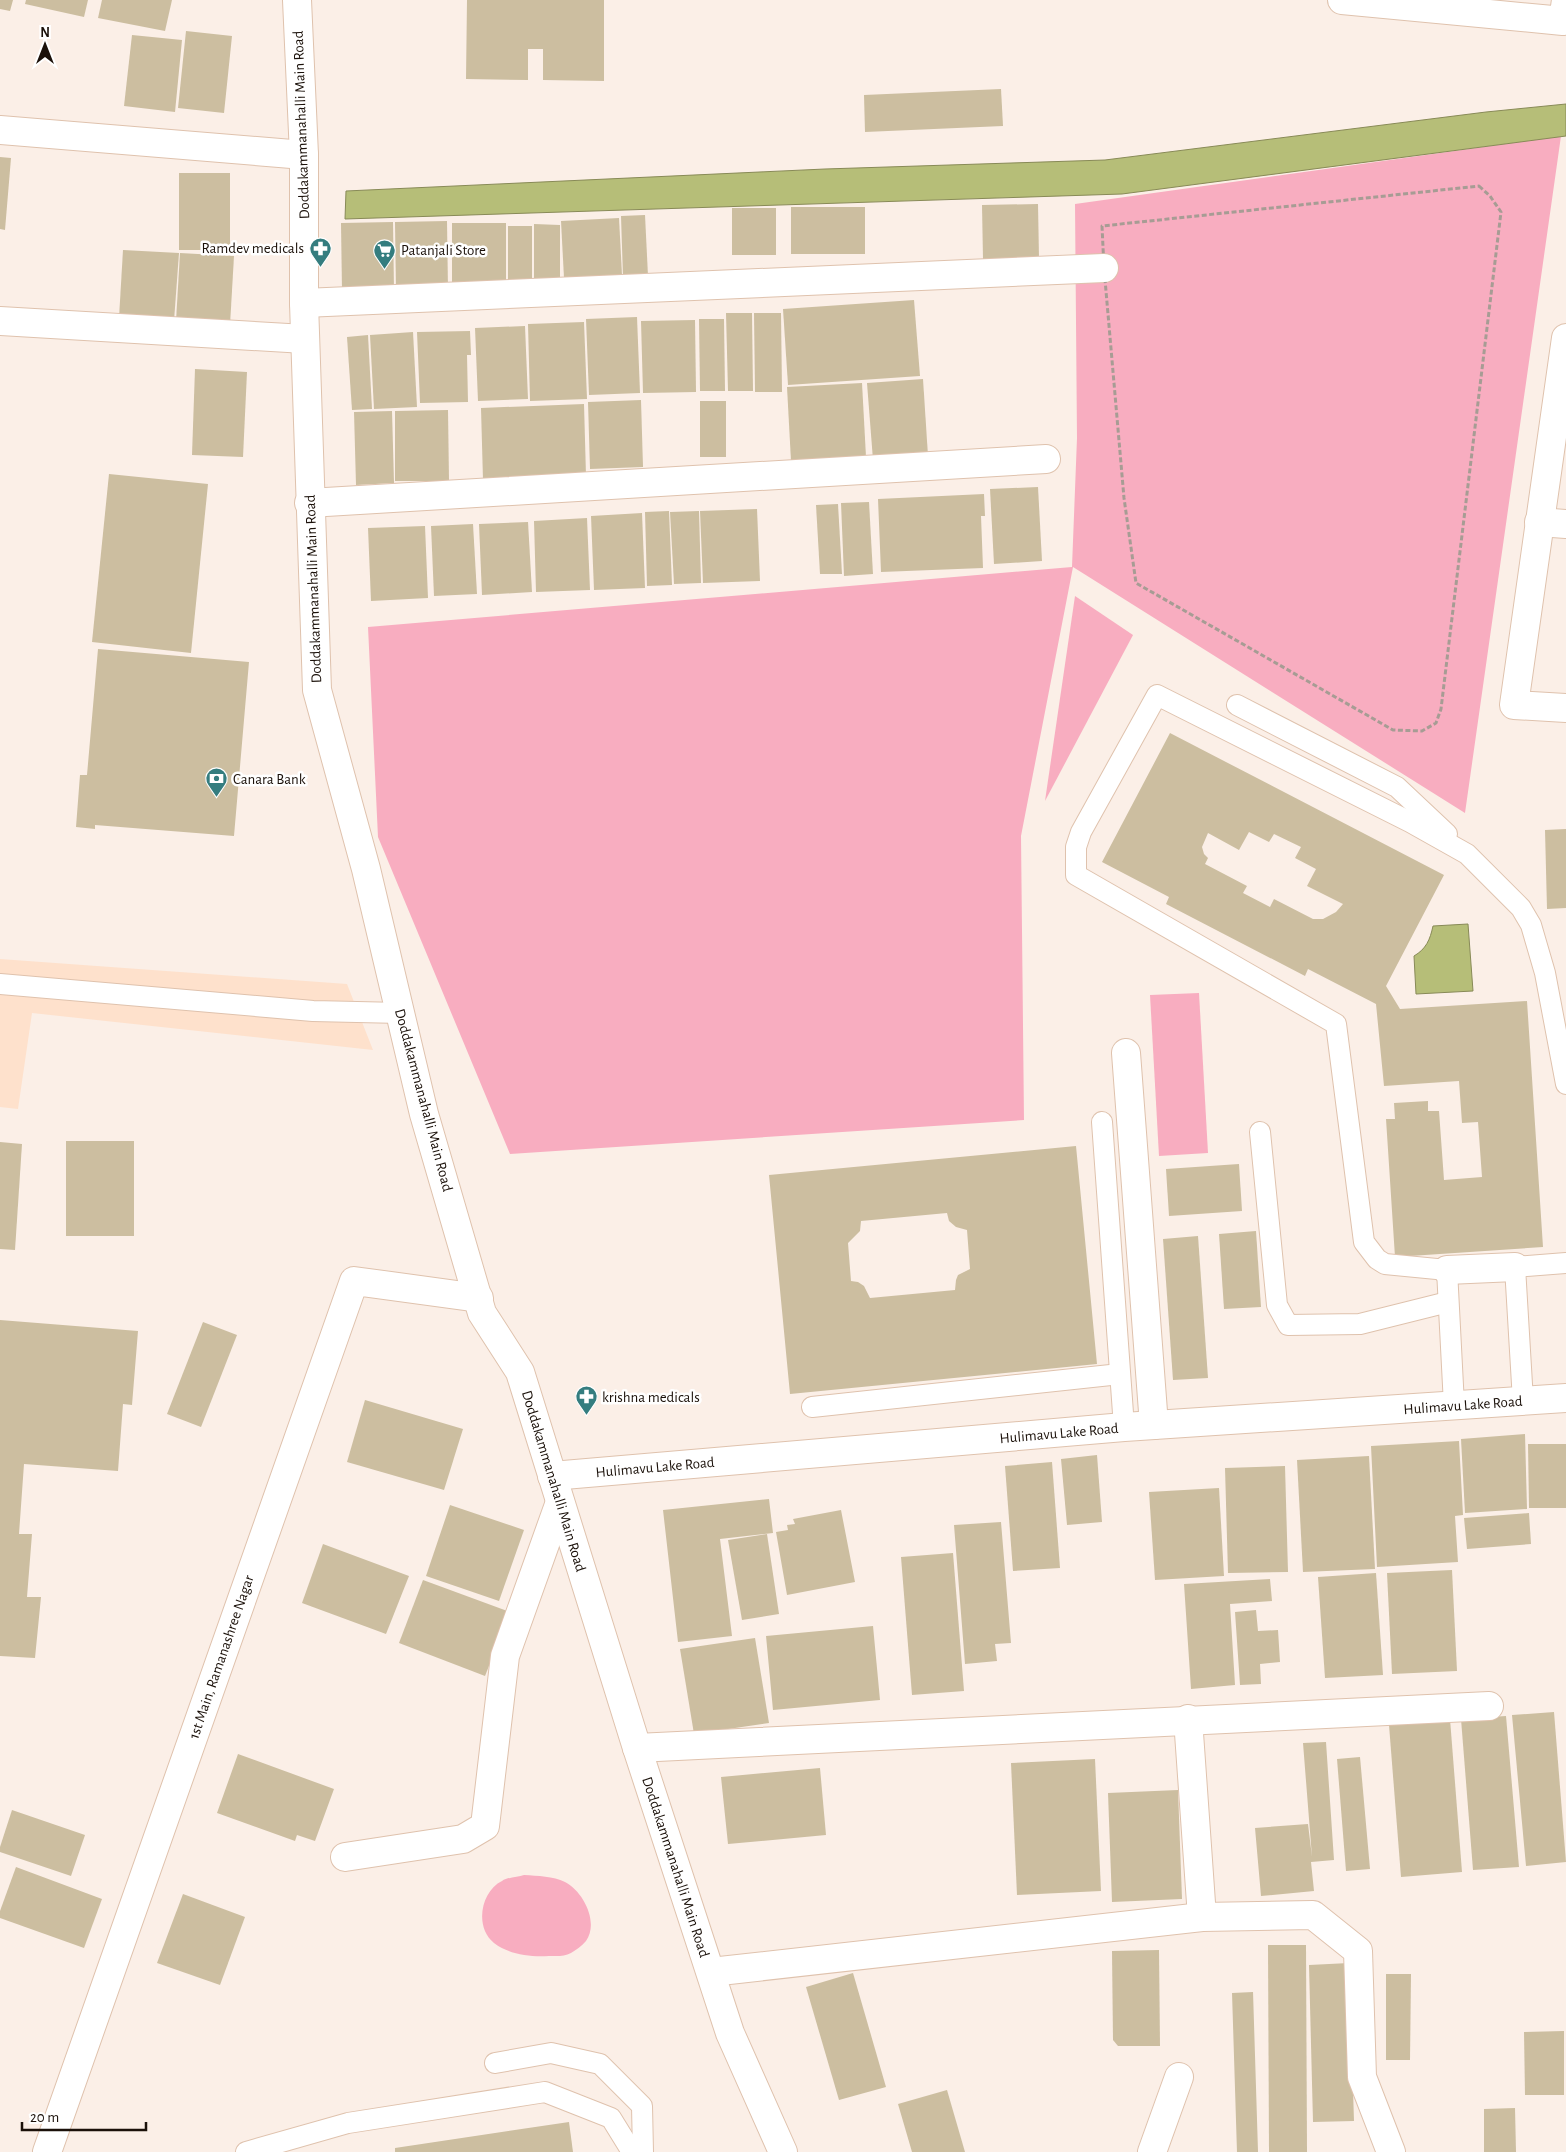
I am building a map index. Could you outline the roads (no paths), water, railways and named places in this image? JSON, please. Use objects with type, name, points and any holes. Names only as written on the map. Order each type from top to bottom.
[{"type":"street","name":"Doddakammanahalli Main Road","points":[[297,0],[304,155],[304,303],[316,690],[366,869],[424,1114],[482,1313],[520,1372],[637,1748],[730,2033],[783,2152]]},
{"type":"street","points":[[1342,0],[1563,20],[1566,0]]},
{"type":"street","points":[[0,130],[304,155]]},
{"type":"street","points":[[304,303],[1104,268]]},
{"type":"street","points":[[0,321],[305,339]]},
{"type":"street","points":[[1565,354],[1539,522],[1514,705],[1566,708]]},
{"type":"street","points":[[309,503],[1046,459]]},
{"type":"street","points":[[1539,522],[1566,524]]},
{"type":"street","points":[[1126,1053],[1154,1425]]},
{"type":"street","points":[[1446,1270],[1515,1267]]},
{"type":"street","name":"1st Main, Ramanashree Nagar","points":[[46,2152],[354,1281],[479,1298]]},
{"type":"street","name":"Hulimavu Lake Road","points":[[552,1476],[1124,1427],[1566,1398]]},
{"type":"street","points":[[345,1856],[463,1839],[485,1826],[505,1656],[560,1502]]},
{"type":"street","points":[[637,1748],[1188,1719],[1489,1706]]},
{"type":"street","points":[[1188,1719],[1202,1917]]},
{"type":"street","points":[[711,1972],[1202,1917],[1313,1916],[1358,1951],[1362,2077],[1391,2152]]},
{"type":"street","points":[[1152,2152],[1179,2077]]},
{"type":"lane","points":[[1454,1405],[1446,1270],[1385,1264],[1377,1259],[1364,1242],[1336,1024],[1076,875],[1076,847],[1081,832],[1157,695],[1410,822],[1467,854]]},
{"type":"lane","points":[[1237,705],[1397,787],[1520,908],[1531,926],[1546,973],[1566,1084]]},
{"type":"lane","points":[[0,984],[313,1010],[401,1013]]},
{"type":"lane","points":[[1102,1122],[1124,1427]]},
{"type":"lane","points":[[1260,1132],[1277,1305],[1288,1325],[1360,1324],[1448,1302]]},
{"type":"lane","points":[[1523,1401],[1515,1267],[1566,1263]]},
{"type":"lane","points":[[812,1407],[1120,1374]]},
{"type":"lane","points":[[495,2063],[551,2053],[600,2064],[642,2106],[643,2152]]},
{"type":"lane","points":[[246,2152],[348,2122],[545,2092],[611,2118],[632,2152]]},
{"type":"place","name":"Ramdev medicals","points":[[320,267]]},
{"type":"place","name":"Patanjali Store","points":[[385,269]]},
{"type":"place","name":"Canara Bank","points":[[217,798]]},
{"type":"place","name":"krishna medicals","points":[[586,1416]]}]
